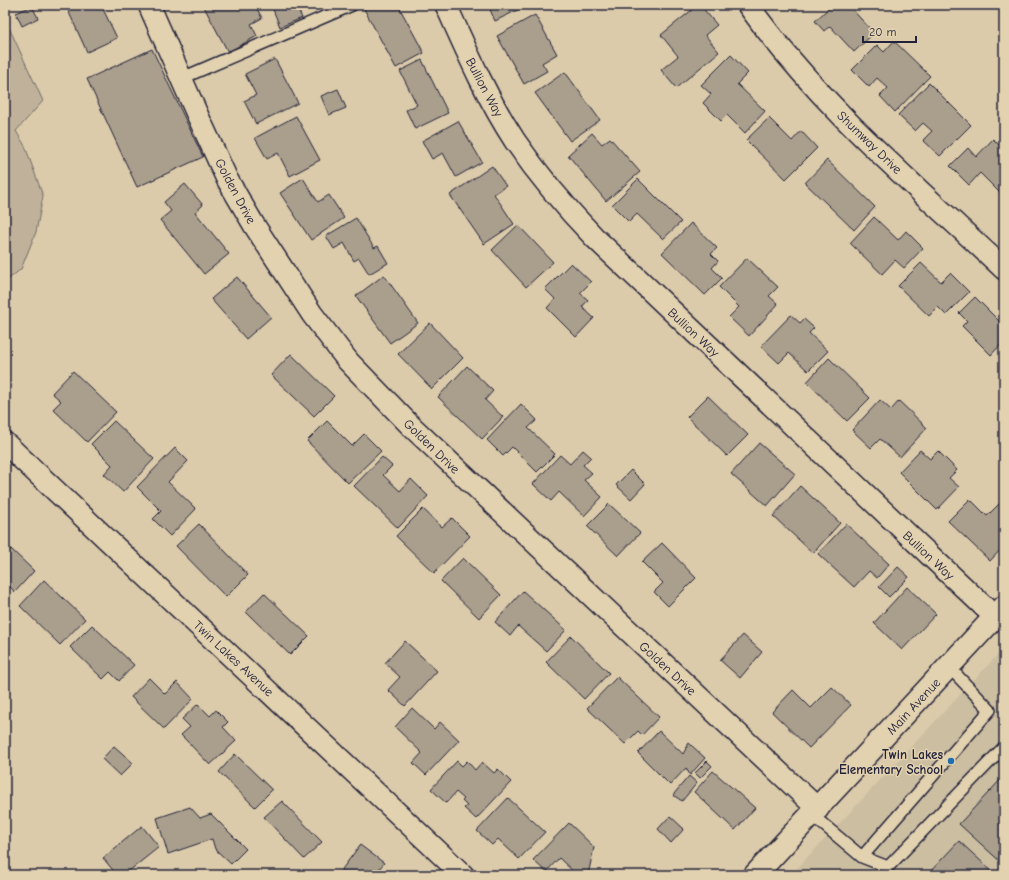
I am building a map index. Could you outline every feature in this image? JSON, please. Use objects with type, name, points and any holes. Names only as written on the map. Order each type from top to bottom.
[{"type":"street","name":"Golden Drive","points":[[149,5],[180,79],[227,179],[254,225],[295,289],[348,361],[410,425],[815,812]]},
{"type":"street","name":"Bullion Way","points":[[446,5],[474,68],[494,105],[519,146],[566,208],[595,238],[1000,612]]},
{"type":"street","name":"Shumway Drive","points":[[748,5],[773,40],[860,134],[1004,269]]},
{"type":"street","name":"Twin Lakes Avenue","points":[[5,443],[463,875]]},
{"type":"street","name":"Main Avenue","points":[[755,875],[1000,612]]},
{"type":"lane","points":[[180,79],[352,5]]},
{"type":"lane","points":[[862,857],[990,710],[949,667]]},
{"type":"lane","points":[[815,812],[862,857],[888,867],[1004,747]]},
{"type":"shaded area","points":[[5,19],[43,101],[16,131],[25,146],[43,196],[36,232],[21,269],[5,282]]},
{"type":"shaded area","name":"Twin Lakes Elementary School","points":[[1004,648],[1004,875],[791,875]]},
{"type":"building","points":[[101,5],[117,38],[87,52],[66,6]]},
{"type":"building","points":[[203,5],[255,5],[262,18],[251,24],[257,36],[228,52]]},
{"type":"building","points":[[276,5],[296,5],[302,18],[280,27],[272,7]]},
{"type":"building","points":[[367,5],[398,5],[424,53],[396,68],[363,7]]},
{"type":"building","points":[[488,5],[525,5],[526,6],[495,21]]},
{"type":"building","points":[[698,5],[700,5],[717,25],[705,35],[719,52],[676,88],[661,70],[678,56],[661,35]]},
{"type":"building","points":[[832,5],[848,5],[874,33],[854,52],[830,26],[824,31],[815,21]]},
{"type":"building","points":[[32,6],[38,18],[22,26],[16,13]]},
{"type":"building","points":[[535,15],[557,54],[542,63],[547,71],[524,84],[497,36]]},
{"type":"building","points":[[894,41],[930,76],[895,112],[880,96],[888,88],[877,78],[869,87],[852,70],[877,45],[884,52]]},
{"type":"building","points":[[152,49],[203,157],[137,187],[87,79]]},
{"type":"building","points":[[731,55],[748,73],[737,84],[765,111],[745,133],[727,115],[721,121],[703,103],[711,94],[701,85]]},
{"type":"building","points":[[275,59],[298,103],[256,124],[244,101],[256,95],[245,74]]},
{"type":"building","points":[[422,60],[448,113],[415,129],[406,110],[417,105],[400,71]]},
{"type":"building","points":[[565,72],[600,120],[570,141],[535,93]]},
{"type":"building","points":[[929,83],[971,125],[940,156],[923,140],[932,131],[923,123],[915,131],[898,115]]},
{"type":"building","points":[[338,89],[346,108],[329,115],[321,96]]},
{"type":"building","points":[[296,116],[320,160],[290,176],[278,153],[267,159],[255,138]]},
{"type":"building","points":[[769,118],[792,141],[801,131],[817,148],[786,179],[746,140]]},
{"type":"building","points":[[458,121],[482,162],[456,177],[443,153],[432,159],[422,141]]},
{"type":"building","points":[[592,133],[602,144],[610,138],[640,172],[606,201],[568,155]]},
{"type":"building","points":[[993,139],[1004,150],[1004,191],[1001,194],[980,173],[969,185],[950,166],[968,148],[976,157]]},
{"type":"building","points":[[827,160],[875,207],[854,230],[805,183]]},
{"type":"building","points":[[492,166],[506,186],[494,194],[514,224],[484,244],[450,195]]},
{"type":"building","points":[[303,178],[318,202],[329,195],[344,218],[311,240],[280,193]]},
{"type":"building","points":[[638,179],[681,222],[663,239],[637,214],[629,222],[612,205]]},
{"type":"building","points":[[185,184],[203,205],[195,212],[229,254],[204,274],[160,220],[171,211],[164,202]]},
{"type":"building","points":[[874,217],[898,240],[906,231],[923,248],[904,268],[895,260],[882,274],[850,243]]},
{"type":"building","points":[[356,218],[374,248],[378,246],[388,263],[369,274],[359,258],[354,261],[344,243],[334,249],[326,236]]},
{"type":"building","points":[[691,223],[717,248],[711,254],[718,261],[712,268],[722,278],[705,295],[662,253]]},
{"type":"building","points":[[518,225],[553,262],[526,287],[492,250]]},
{"type":"building","points":[[747,258],[778,287],[769,296],[778,304],[749,336],[729,317],[739,307],[719,287]]},
{"type":"building","points":[[571,263],[591,282],[580,293],[588,300],[582,307],[594,318],[576,337],[547,308],[555,299],[545,289]]},
{"type":"building","points":[[921,263],[941,282],[950,273],[969,292],[946,315],[938,307],[929,316],[898,286]]},
{"type":"building","points":[[384,275],[418,323],[390,343],[356,296]]},
{"type":"building","points":[[237,277],[271,317],[246,339],[211,299]]},
{"type":"building","points":[[975,297],[1004,326],[1004,341],[991,355],[962,326],[967,321],[959,313]]},
{"type":"building","points":[[791,315],[800,323],[804,319],[814,328],[809,333],[828,351],[808,371],[789,353],[779,363],[761,346]]},
{"type":"building","points":[[430,323],[463,358],[432,389],[398,354]]},
{"type":"building","points":[[291,354],[334,396],[314,416],[271,375]]},
{"type":"building","points":[[829,358],[870,398],[847,421],[807,382]]},
{"type":"building","points":[[467,366],[493,391],[485,400],[503,417],[482,439],[438,397]]},
{"type":"building","points":[[73,371],[116,412],[87,442],[53,409],[61,401],[52,393]]},
{"type":"building","points":[[708,396],[748,435],[727,456],[687,417]]},
{"type":"building","points":[[880,400],[891,410],[899,401],[927,428],[900,457],[880,439],[871,448],[852,430]]},
{"type":"building","points":[[521,404],[537,420],[528,428],[555,454],[537,472],[512,447],[503,456],[487,440]]},
{"type":"building","points":[[114,421],[154,459],[123,492],[104,474],[112,465],[91,444]]},
{"type":"building","points":[[327,421],[352,446],[364,434],[381,451],[348,483],[307,441]]},
{"type":"building","points":[[759,443],[795,474],[767,506],[731,474]]},
{"type":"building","points":[[175,448],[188,461],[168,482],[196,509],[170,536],[153,519],[161,511],[137,487]]},
{"type":"building","points":[[583,450],[591,457],[583,465],[592,473],[584,480],[602,497],[584,516],[559,492],[551,501],[533,484],[560,455],[570,464]]},
{"type":"building","points":[[920,450],[930,459],[938,451],[957,470],[949,478],[959,487],[937,510],[899,472]]},
{"type":"building","points":[[382,457],[392,466],[383,475],[400,491],[411,479],[428,496],[398,528],[354,486]]},
{"type":"building","points":[[631,470],[645,484],[631,499],[616,485]]},
{"type":"building","points":[[800,486],[840,523],[813,553],[773,516]]},
{"type":"building","points":[[970,499],[987,516],[1004,499],[1004,546],[990,561],[948,521]]},
{"type":"building","points":[[609,504],[640,533],[618,556],[587,526]]},
{"type":"building","points":[[423,509],[442,527],[452,518],[470,536],[434,573],[396,536]]},
{"type":"building","points":[[199,524],[248,575],[226,597],[176,546]]},
{"type":"building","points":[[846,524],[889,564],[877,578],[869,571],[854,587],[818,554]]},
{"type":"building","points":[[662,543],[696,578],[668,606],[654,592],[663,583],[642,562]]},
{"type":"building","points":[[11,549],[34,571],[15,592],[5,582],[5,556]]},
{"type":"building","points":[[463,558],[501,595],[479,618],[441,581]]},
{"type":"building","points":[[898,567],[909,577],[889,597],[879,587]]},
{"type":"building","points":[[44,580],[85,619],[60,645],[20,606]]},
{"type":"building","points":[[907,587],[936,614],[902,650],[874,623]]},
{"type":"building","points":[[523,591],[566,630],[546,651],[518,626],[510,636],[495,622]]},
{"type":"building","points":[[264,593],[309,636],[290,655],[246,612]]},
{"type":"building","points":[[92,625],[134,665],[119,681],[110,672],[103,679],[70,647]]},
{"type":"building","points":[[743,635],[762,652],[740,678],[720,660]]},
{"type":"building","points":[[571,636],[609,673],[584,699],[546,662]]},
{"type":"building","points":[[405,641],[437,671],[405,706],[388,690],[400,677],[385,663]]},
{"type":"building","points":[[617,677],[659,717],[642,735],[638,731],[625,744],[587,708]]},
{"type":"building","points":[[149,678],[165,694],[177,682],[193,699],[164,729],[131,697]]},
{"type":"building","points":[[832,687],[851,705],[809,748],[772,712],[793,690],[811,708]]},
{"type":"building","points":[[198,704],[210,716],[216,710],[228,722],[223,727],[236,741],[210,765],[181,735],[190,727],[182,719]]},
{"type":"building","points":[[412,708],[434,729],[440,722],[459,740],[426,775],[413,763],[422,753],[395,727]]},
{"type":"building","points":[[659,731],[683,754],[689,743],[705,758],[690,775],[686,768],[670,785],[638,753]]},
{"type":"building","points":[[114,746],[133,763],[120,776],[102,759]]},
{"type":"building","points":[[235,754],[272,790],[255,807],[219,772]]},
{"type":"building","points":[[457,761],[462,766],[467,761],[475,770],[482,762],[494,773],[498,769],[511,782],[476,819],[464,808],[467,806],[462,801],[464,799],[456,792],[446,803],[431,789]]},
{"type":"building","points":[[707,761],[712,766],[700,778],[695,773]]},
{"type":"building","points":[[713,771],[755,808],[735,830],[694,792]]},
{"type":"building","points":[[689,776],[697,783],[682,801],[673,795]]},
{"type":"building","points":[[1004,776],[1004,865],[959,824]]},
{"type":"building","points":[[508,798],[545,832],[519,859],[498,839],[492,845],[477,831]]},
{"type":"building","points":[[282,801],[322,842],[304,859],[264,817]]},
{"type":"building","points":[[190,807],[200,818],[211,814],[246,849],[231,864],[215,849],[212,839],[168,854],[157,818]]},
{"type":"building","points":[[670,816],[684,829],[671,843],[658,829]]},
{"type":"building","points":[[569,823],[594,847],[588,875],[577,875],[559,858],[546,872],[533,860]]},
{"type":"building","points":[[142,826],[159,847],[124,875],[117,875],[103,858]]},
{"type":"building","points":[[959,841],[996,875],[927,875]]},
{"type":"building","points":[[360,845],[384,863],[374,875],[344,875],[340,872]]},
{"type":"place","name":"Twin Lakes Elementary School","points":[[951,761]]}]
